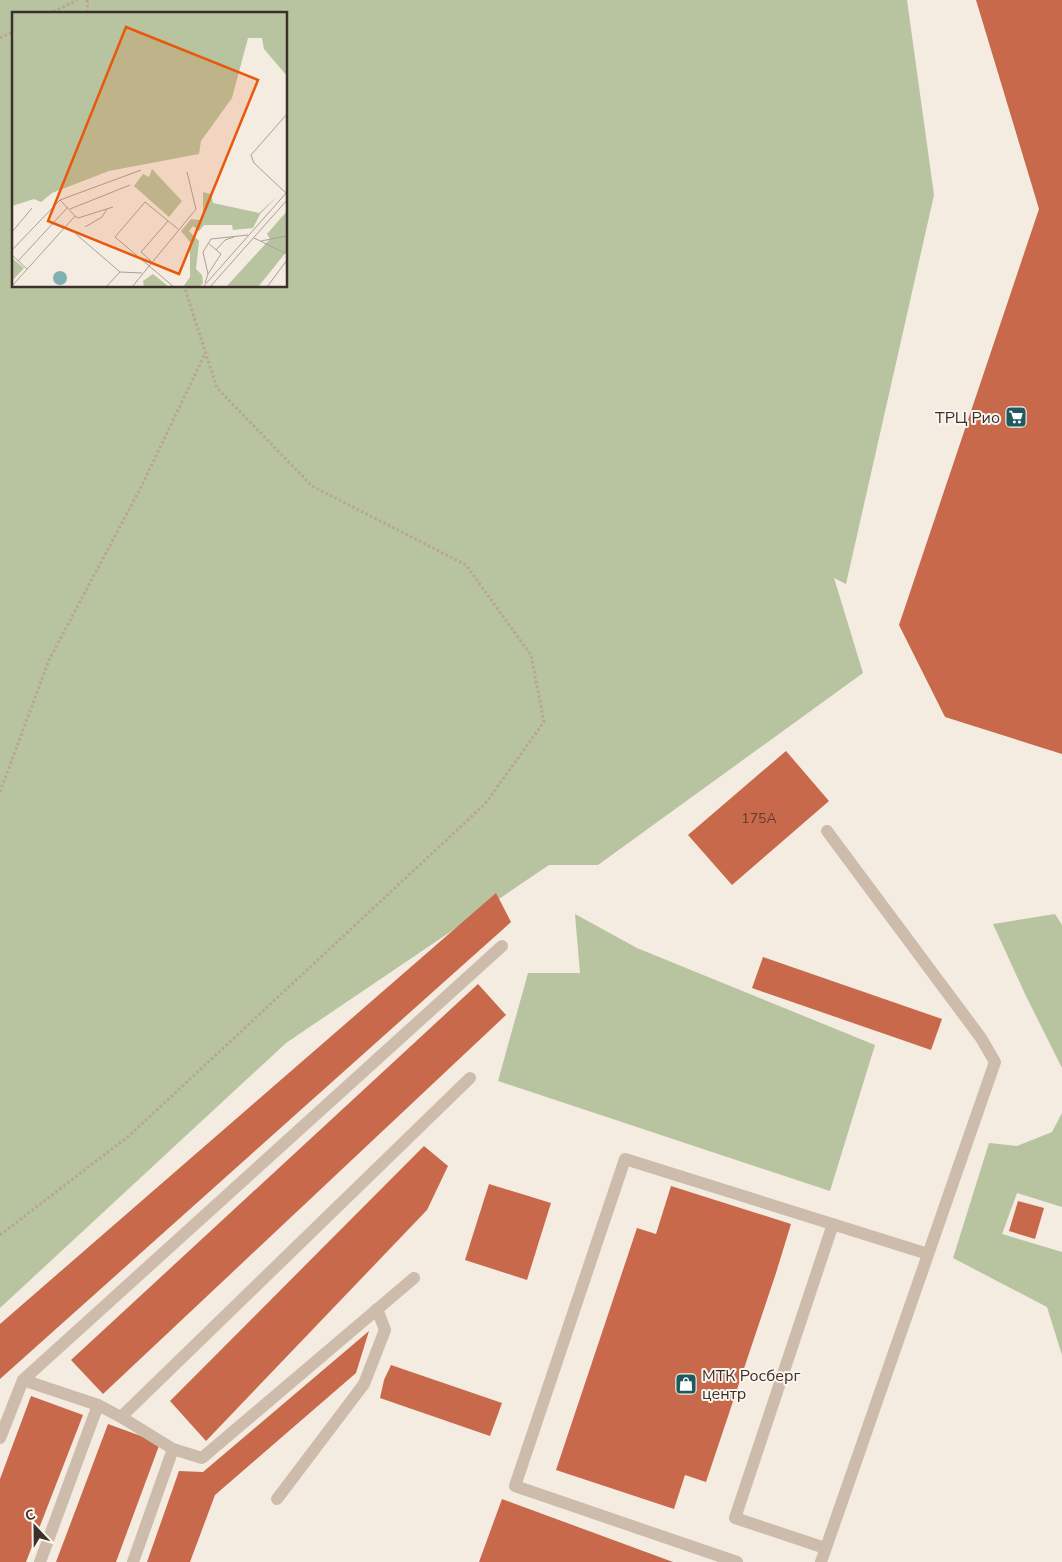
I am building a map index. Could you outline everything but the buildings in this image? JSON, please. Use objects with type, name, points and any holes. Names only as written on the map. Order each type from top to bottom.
[{"type":"lane","points":[[821,1562],[995,1062],[981,1038],[827,831]]},
{"type":"lane","points":[[0,1438],[23,1380],[502,946]]},
{"type":"lane","points":[[121,1417],[470,1078]]},
{"type":"lane","points":[[737,1562],[515,1486],[626,1159],[928,1254]]},
{"type":"lane","points":[[826,1548],[735,1518],[832,1224]]},
{"type":"lane","points":[[23,1380],[98,1405],[173,1449],[202,1458],[414,1278]]},
{"type":"lane","points":[[277,1500],[364,1384],[384,1330],[377,1309]]},
{"type":"lane","points":[[40,1562],[98,1405]]},
{"type":"lane","points":[[133,1562],[173,1449]]},
{"type":"path","points":[[53,12],[77,0]]},
{"type":"path","points":[[0,38],[12,32]]},
{"type":"path","points":[[0,1234],[130,1135],[485,804],[544,722],[531,655],[466,565],[312,486],[217,388],[185,288]]},
{"type":"path","points":[[0,792],[49,660],[140,487],[206,352]]},
{"type":"green space","points":[[0,0],[907,0],[934,195],[846,584],[834,578],[863,673],[598,865],[549,865],[286,1043],[0,1308]]},
{"type":"green space","points":[[575,914],[637,948],[875,1045],[830,1191],[498,1081],[528,973],[580,973]]},
{"type":"green space","points":[[1055,914],[1062,925],[1062,1068],[993,924]]},
{"type":"green space","points":[[1062,1113],[1062,1207],[1017,1193],[1002,1234],[1062,1252],[1062,1355],[1047,1307],[953,1258],[989,1143],[1017,1146],[1052,1132]]},
{"type":"place","name":"ТРЦ Рио","points":[[1016,417]]},
{"type":"place","name":"МТК Росберг центр","points":[[686,1384]]}]
